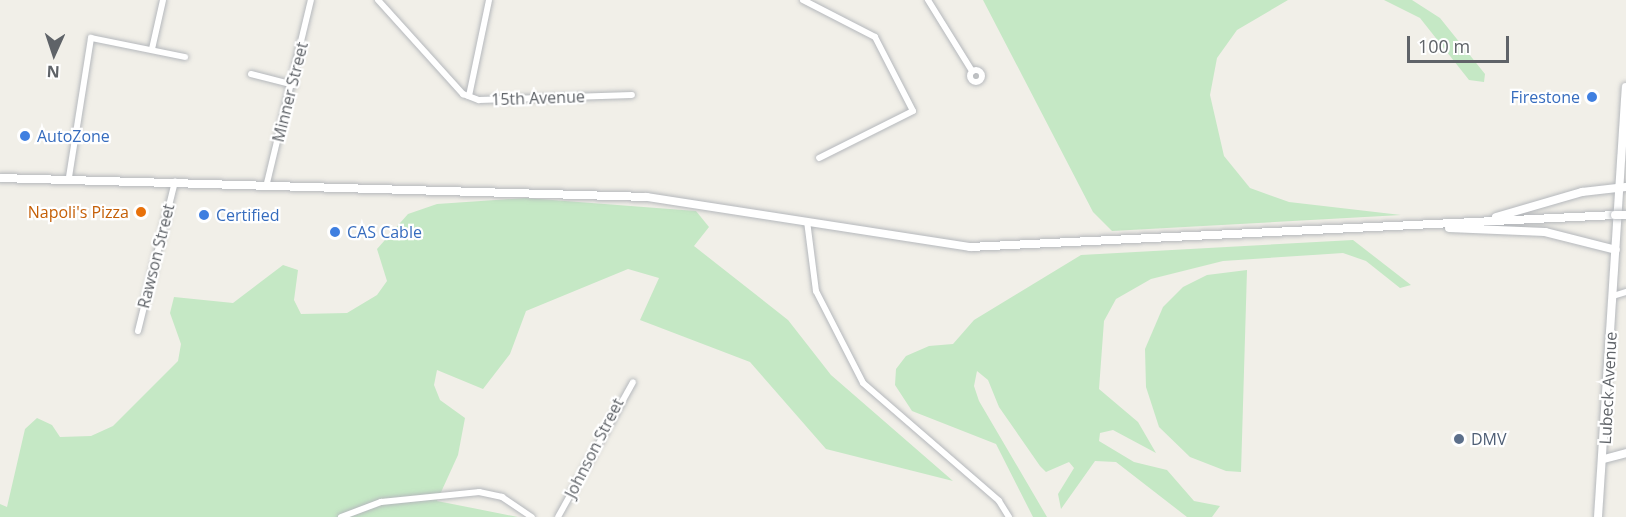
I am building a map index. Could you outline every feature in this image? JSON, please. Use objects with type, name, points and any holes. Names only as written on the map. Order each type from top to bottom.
[{"type":"main road","name":"Lubeck Avenue","points":[[1598,517],[1604,459],[1618,219],[1624,187],[1626,87]]},
{"type":"main road","points":[[0,178],[69,177],[647,197],[970,247],[1437,225],[1618,219],[1626,215]]},
{"type":"main road","points":[[1437,225],[1518,214],[1582,192],[1624,187]]},
{"type":"main road","points":[[1437,225],[1545,232],[1616,250]]},
{"type":"main road","points":[[1604,459],[1626,453]]},
{"type":"street","points":[[152,49],[163,0]]},
{"type":"street","name":"Minner Street","points":[[267,183],[294,85],[311,0]]},
{"type":"street","name":"15th Avenue","points":[[378,0],[469,96],[632,94]]},
{"type":"street","points":[[469,96],[489,0]]},
{"type":"street","points":[[803,0],[875,37],[913,111],[819,158]]},
{"type":"street","points":[[928,0],[972,72]]},
{"type":"street","points":[[69,177],[94,38],[185,57]]},
{"type":"street","points":[[250,74],[294,85]]},
{"type":"street","name":"Rawson Street","points":[[138,332],[175,181]]},
{"type":"street","points":[[807,221],[816,291],[863,382],[999,501],[1009,517]]},
{"type":"street","points":[[1613,296],[1626,292]]},
{"type":"street","name":"Johnson Street","points":[[558,517],[633,382]]},
{"type":"street","points":[[340,517],[381,502],[479,492],[502,497],[532,517]]},
{"type":"green space","points":[[983,0],[1288,0],[1237,30],[1217,58],[1210,95],[1224,156],[1250,188],[1289,202],[1401,215],[1112,231],[1093,212]]},
{"type":"green space","points":[[1384,0],[1412,0],[1440,18],[1485,74],[1484,82],[1469,80],[1420,18]]},
{"type":"green space","points":[[526,198],[696,211],[709,227],[694,246],[788,320],[831,375],[953,481],[826,449],[750,362],[640,320],[659,278],[628,269],[526,311],[510,354],[483,389],[437,370],[434,385],[440,400],[465,418],[458,455],[437,501],[518,517],[0,517],[0,504],[7,507],[25,429],[37,418],[52,425],[60,437],[91,436],[113,426],[178,361],[181,344],[170,313],[174,297],[233,303],[283,265],[298,270],[294,300],[301,314],[347,313],[377,295],[387,281],[377,249],[408,214],[437,204]]},
{"type":"green space","points":[[1353,240],[1411,285],[1400,288],[1366,261],[1343,253],[1223,261],[1151,279],[1116,299],[1104,321],[1099,389],[1138,422],[1156,453],[1113,430],[1100,433],[1099,441],[1134,462],[1167,470],[1194,501],[1220,506],[1212,517],[1187,517],[1116,462],[1095,461],[1061,509],[1058,494],[1074,468],[1069,462],[1046,472],[1040,466],[999,407],[988,380],[977,371],[974,386],[979,401],[1047,517],[1033,517],[996,444],[912,411],[895,385],[896,369],[906,356],[929,346],[953,344],[974,320],[1081,255]]},
{"type":"green space","points":[[1247,270],[1241,472],[1226,471],[1190,457],[1159,427],[1146,387],[1145,349],[1163,307],[1183,287],[1207,275]]},
{"type":"place","name":"Firestone","points":[[1592,97]]},
{"type":"place","name":"AutoZone","points":[[25,136]]},
{"type":"place","name":"Napoli's Pizza","points":[[141,212]]},
{"type":"place","name":"Certified","points":[[204,215]]},
{"type":"place","name":"CAS Cable","points":[[335,232]]},
{"type":"place","name":"DMV","points":[[1459,439]]}]
